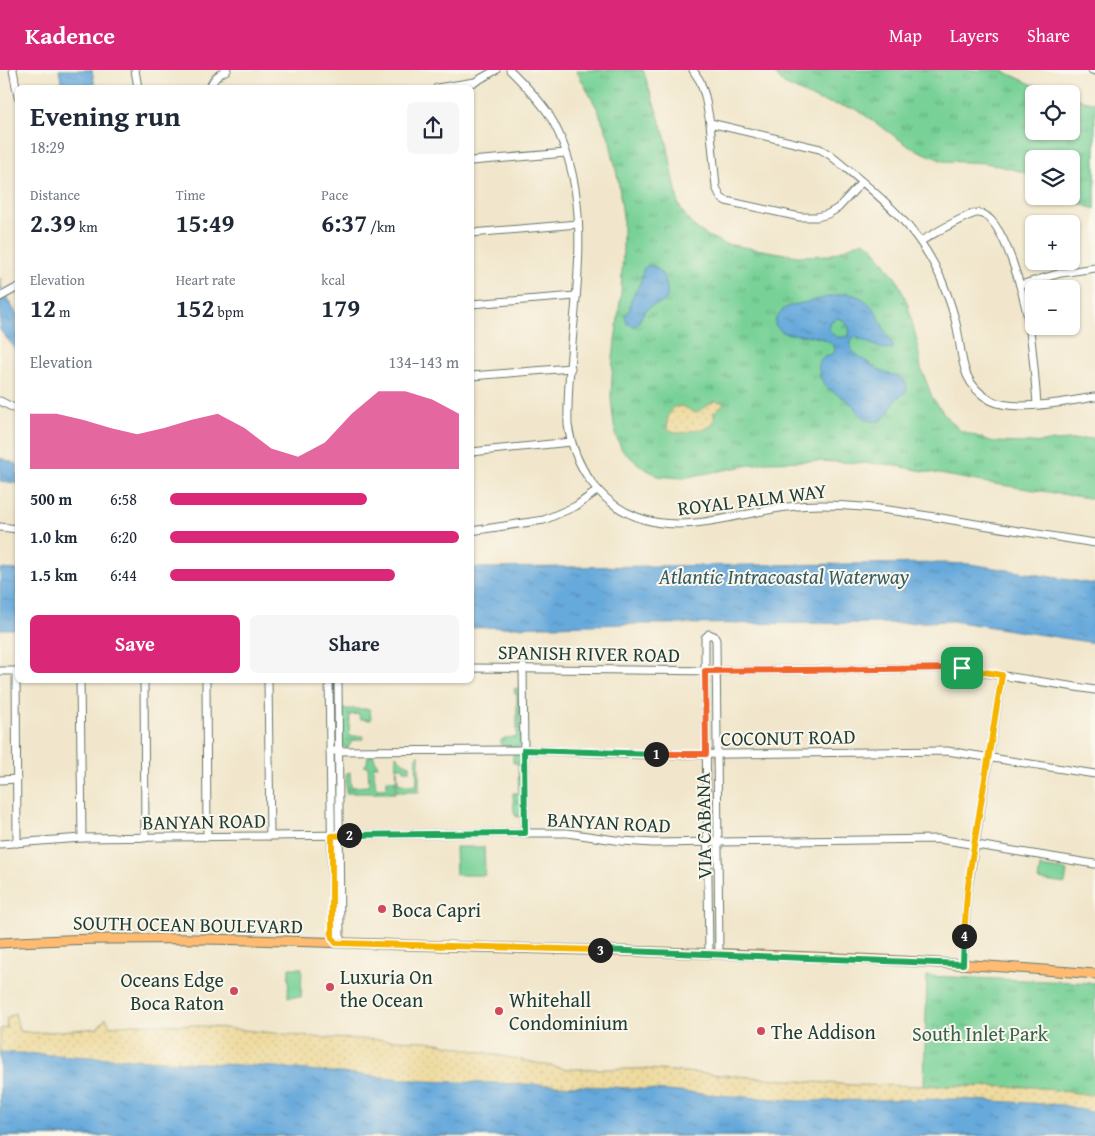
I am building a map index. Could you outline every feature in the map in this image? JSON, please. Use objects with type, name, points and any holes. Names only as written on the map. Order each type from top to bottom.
[{"type":"main road","name":"SOUTH OCEAN BOULEVARD","points":[[0,943],[71,939],[150,938],[336,943],[719,954],[963,964],[1095,974]]},
{"type":"street","points":[[13,70],[16,85]]},
{"type":"street","points":[[135,70],[138,85]]},
{"type":"street","points":[[212,85],[218,74],[227,70]]},
{"type":"street","points":[[456,85],[475,82],[496,70]]},
{"type":"street","name":"ROYAL PALM WAY","points":[[510,70],[531,91],[547,112],[566,153],[575,194],[579,264],[568,413],[571,442],[585,474],[612,503],[648,521],[671,525],[694,524],[790,506],[841,505],[876,508],[1095,543]]},
{"type":"street","points":[[693,70],[700,81],[705,96],[710,123],[716,187],[718,193],[726,201],[800,217],[817,217],[828,214],[838,208],[862,182]]},
{"type":"street","points":[[710,123],[815,147],[830,155],[892,208],[921,241],[941,279],[957,328],[964,369],[970,382],[981,394],[999,404],[1014,406],[1095,397]]},
{"type":"street","points":[[474,161],[566,153]]},
{"type":"street","points":[[921,241],[978,212],[985,215],[997,226],[1006,244],[1020,285],[1032,341],[1037,404]]},
{"type":"street","points":[[474,233],[578,224]]},
{"type":"street","points":[[1020,285],[1061,273],[1095,268]]},
{"type":"street","points":[[0,297],[14,289]]},
{"type":"street","points":[[474,304],[576,296]]},
{"type":"street","points":[[474,376],[571,368]]},
{"type":"street","points":[[0,401],[15,408]]},
{"type":"street","points":[[474,452],[571,442]]},
{"type":"street","points":[[474,531],[544,520],[576,506],[598,490]]},
{"type":"street","points":[[0,527],[15,529]]},
{"type":"street","name":"VIA CABANA","points":[[708,954],[705,638],[710,634],[716,640],[717,671],[719,954]]},
{"type":"street","name":"SPANISH RIVER ROAD","points":[[474,668],[705,671],[953,668],[1095,690]]},
{"type":"street","points":[[523,668],[525,833]]},
{"type":"street","points":[[0,671],[15,671]]},
{"type":"street","points":[[963,964],[967,894],[1002,675]]},
{"type":"street","points":[[17,683],[18,843]]},
{"type":"street","points":[[80,683],[82,838]]},
{"type":"street","points":[[144,683],[145,838]]},
{"type":"street","points":[[206,683],[207,837]]},
{"type":"street","points":[[268,683],[270,836]]},
{"type":"street","points":[[329,683],[334,751],[340,938],[336,943]]},
{"type":"street","points":[[334,751],[338,683]]},
{"type":"street","name":"COCONUT ROAD","points":[[334,751],[524,750],[650,754],[946,751],[1095,774]]},
{"type":"street","points":[[0,780],[17,779]]},
{"type":"street","name":"BANYAN ROAD","points":[[0,844],[82,838],[525,833],[576,834],[634,842],[939,839],[1095,864]]},
{"type":"green space","points":[[576,70],[643,70],[667,143],[679,206],[691,224],[706,235],[725,244],[798,256],[830,255],[863,241],[873,247],[897,280],[907,302],[917,341],[921,368],[932,397],[948,419],[961,431],[994,442],[1029,443],[1095,438],[1095,499],[988,483],[886,464],[813,461],[766,462],[682,478],[658,476],[642,467],[622,450],[615,434],[611,398],[623,250],[623,217],[618,179],[609,138],[597,108]]},
{"type":"green space","points":[[772,70],[1001,70],[1034,85],[1025,85],[1025,140],[1080,140],[1080,99],[1095,103],[1095,209],[1080,204],[1080,150],[1025,150],[1025,173],[986,163],[943,161],[910,147],[856,109],[820,101],[784,84]]},
{"type":"green space","points":[[520,688],[521,744],[519,747],[501,747],[501,740],[504,738],[517,737],[517,694],[515,694],[514,689]]},
{"type":"green space","points":[[341,709],[370,709],[371,720],[360,719],[359,714],[350,715],[349,736],[363,736],[363,739],[352,741],[348,748],[345,748],[341,743]]},
{"type":"green space","points":[[419,754],[419,792],[397,792],[396,755],[403,762],[410,765],[410,770],[404,770],[404,767],[397,767],[398,783],[417,785],[416,757]]},
{"type":"green space","points":[[513,754],[521,756],[522,816],[516,817],[513,793],[519,793],[518,763],[513,763]]},
{"type":"green space","points":[[373,755],[378,766],[373,766],[376,788],[387,788],[387,780],[395,780],[395,793],[346,793],[346,773],[350,772],[351,787],[369,786],[368,766],[364,766],[367,763],[368,756]]},
{"type":"green space","points":[[455,847],[484,847],[485,875],[456,875]]},
{"type":"green space","points":[[1040,867],[1067,871],[1065,884],[1038,880]]},
{"type":"green space","points":[[289,968],[302,968],[301,997],[288,997]]},
{"type":"green space","name":"South Inlet Park","points":[[927,976],[1095,983],[1095,1093],[1091,1095],[1032,1087],[924,1085]]},
{"type":"sand","points":[[714,401],[725,403],[714,412],[712,425],[705,429],[685,433],[678,433],[667,429],[668,416],[674,407],[682,406],[696,413]]},
{"type":"sand","points":[[15,1013],[19,1031],[36,1033],[97,1028],[106,1018],[110,1026],[132,1024],[193,1025],[324,1038],[427,1041],[566,1069],[646,1069],[853,1085],[1032,1087],[1091,1095],[1095,1093],[1095,1136],[0,1136],[0,1029],[6,1028],[7,1018]]},
{"type":"water","points":[[59,70],[92,70],[95,85],[62,85]]},
{"type":"water","points":[[650,265],[662,274],[667,288],[667,298],[646,310],[636,326],[627,324],[625,316],[630,309],[632,298],[641,281],[644,268]]},
{"type":"water","points":[[0,278],[2,289],[15,312],[15,349],[0,330]]},
{"type":"water","points":[[846,293],[861,298],[871,305],[878,315],[893,349],[880,348],[856,337],[851,341],[851,349],[861,358],[885,373],[902,378],[906,382],[907,387],[907,391],[896,400],[884,418],[873,422],[865,419],[850,403],[823,383],[819,363],[821,359],[835,352],[834,346],[823,339],[782,332],[775,325],[775,322],[781,311],[789,306]],"holes":[[[837,318],[845,322],[849,329],[849,335],[845,337],[836,337],[829,330],[829,323]]]},
{"type":"water","points":[[0,458],[15,463],[15,483],[0,481]]},
{"type":"water","name":"Atlantic Intracoastal Waterway","points":[[970,564],[1095,584],[1095,643],[952,621],[901,623],[630,624],[474,628],[474,568]]},
{"type":"water","points":[[0,569],[15,570],[15,629],[0,629]]},
{"type":"water","points":[[0,1052],[276,1067],[426,1081],[614,1087],[799,1101],[958,1099],[1063,1105],[1095,1113],[1095,1136],[0,1136]]},
{"type":"place","name":"Boca Capri","points":[[382,909]]},
{"type":"place","name":"Luxuria On the Ocean","points":[[330,987]]},
{"type":"place","name":"Oceans Edge Boca Raton","points":[[234,991]]},
{"type":"place","name":"Whitehall Condominium","points":[[499,1011]]},
{"type":"place","name":"The Addison","points":[[761,1031]]},
{"type":"route","points":[[962,668],[1002,675],[970,870],[963,964],[719,954],[336,943],[332,938],[332,836],[525,833],[524,750],[706,754],[705,671],[962,668]]}]
